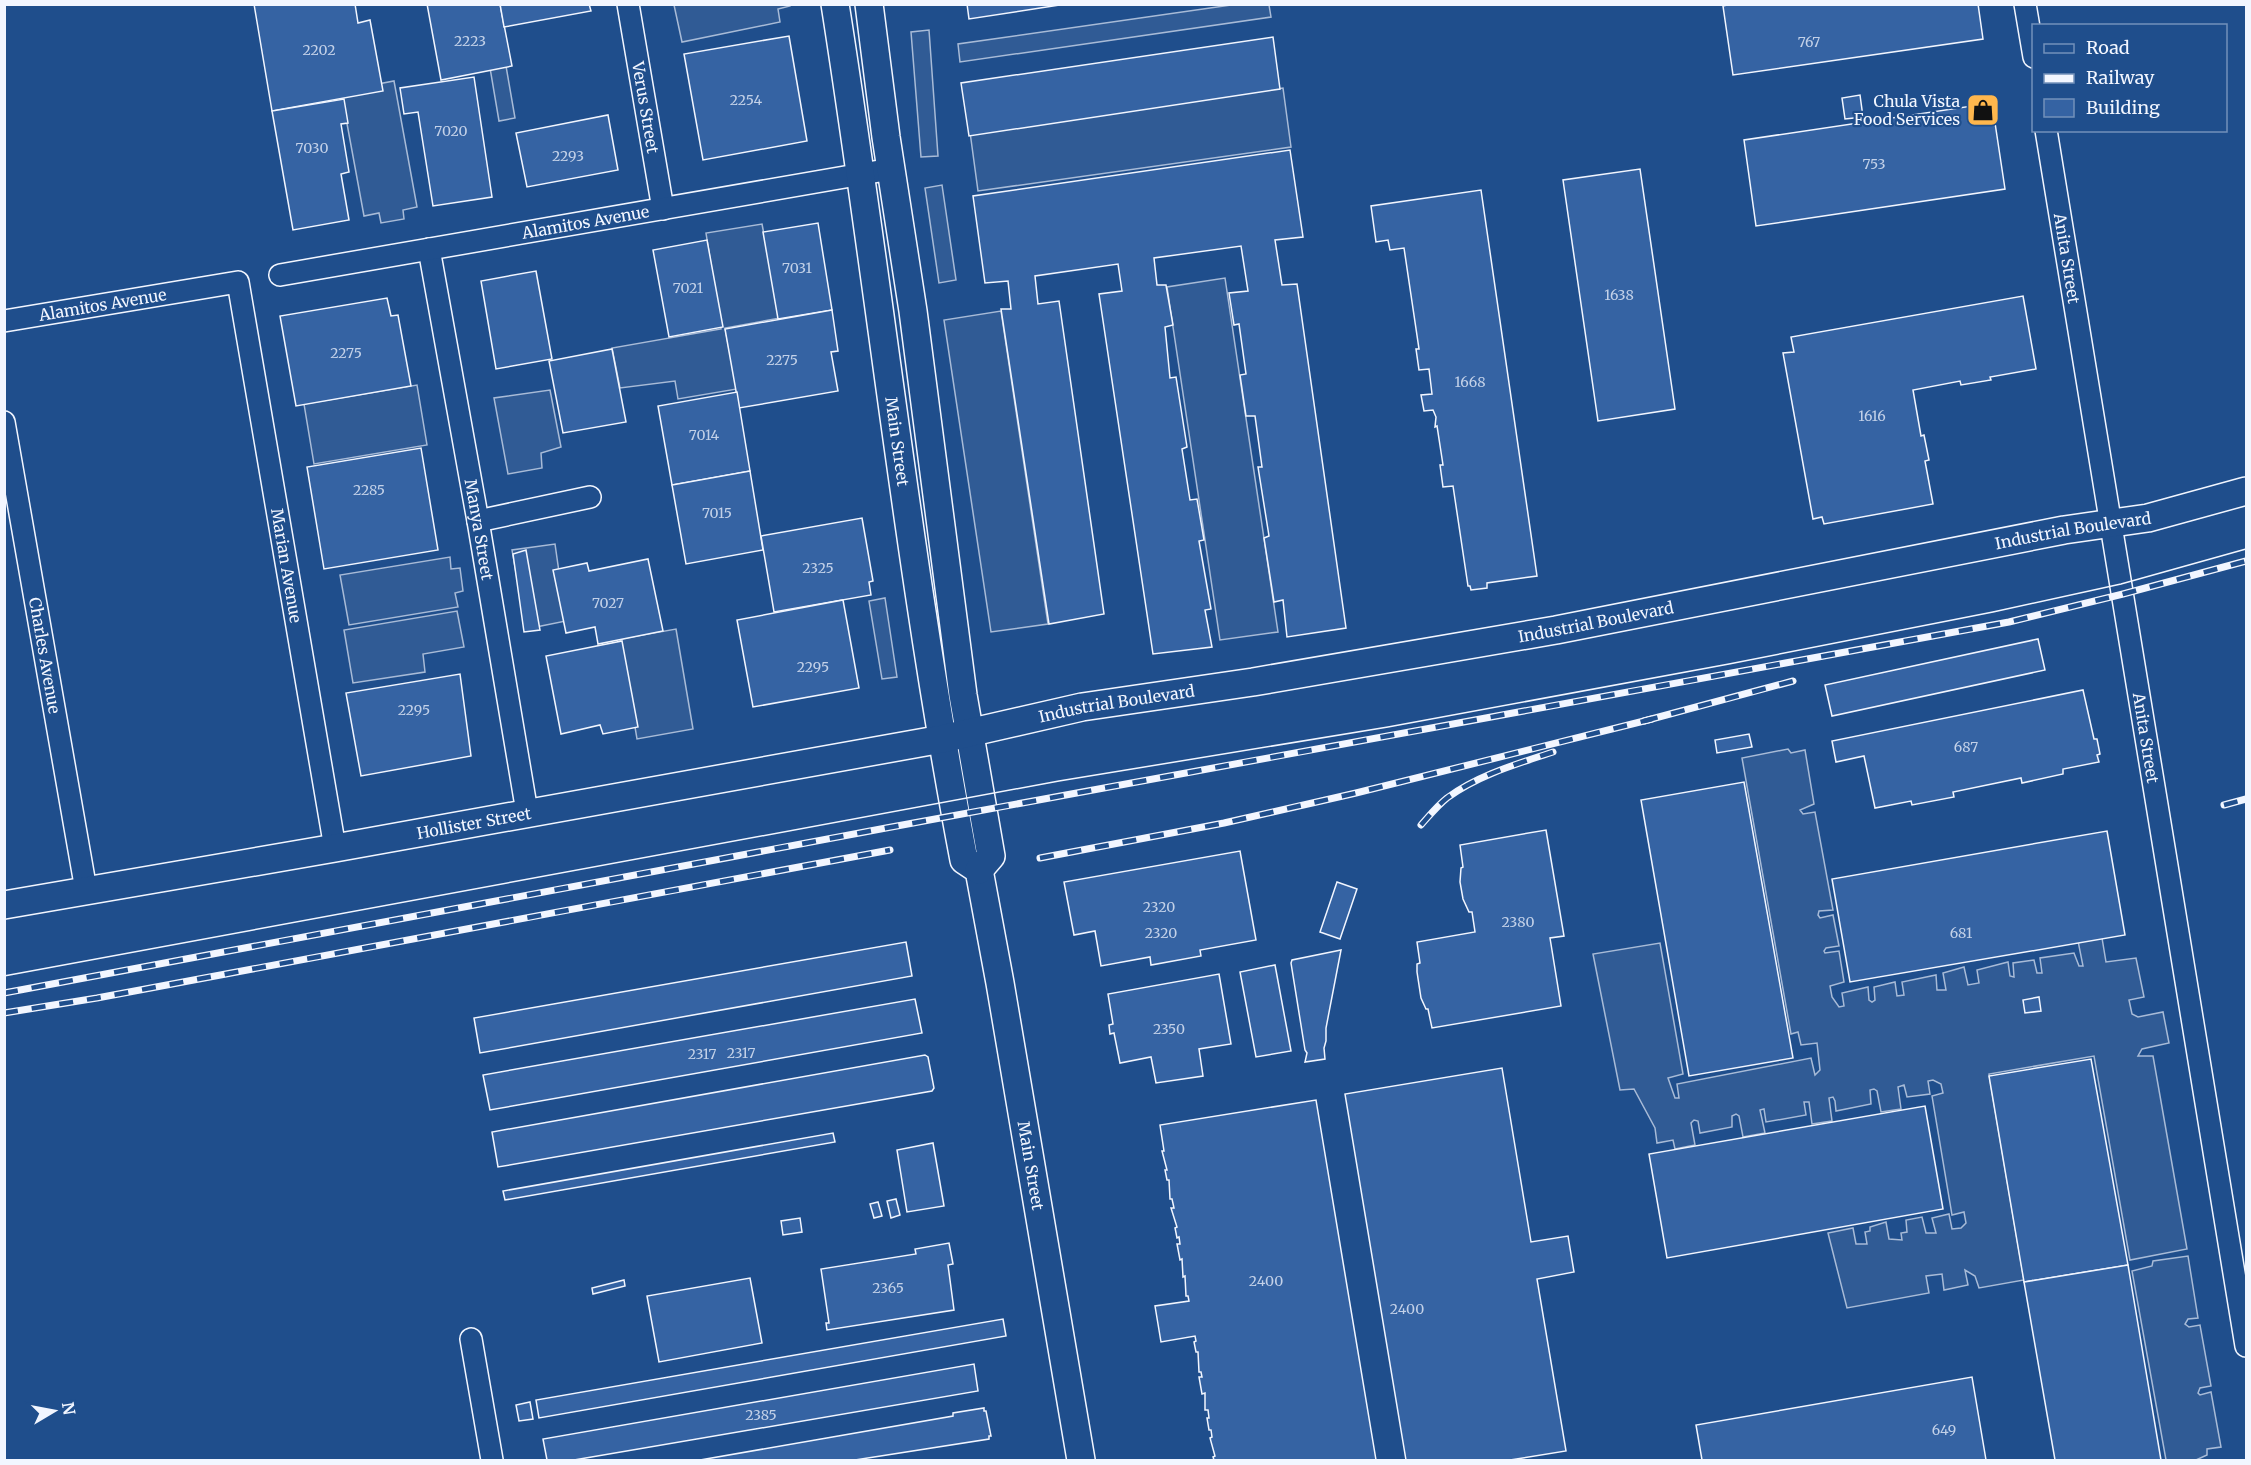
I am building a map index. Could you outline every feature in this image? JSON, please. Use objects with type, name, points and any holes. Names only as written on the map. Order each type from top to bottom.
[{"type":"main road","name":"Main Street","points":[[835,4],[942,739],[964,860],[979,870],[1081,1461]]},
{"type":"main road","name":"Main Street","points":[[869,4],[970,734],[991,855],[979,870]]},
{"type":"main road","name":"Industrial Boulevard","points":[[942,739],[1082,707],[1253,682],[1466,646],[2064,530],[2148,518],[2247,491]]},
{"type":"main road","name":"Hollister Street","points":[[4,905],[942,739]]},
{"type":"street","name":"Verus Street","points":[[628,4],[663,209]]},
{"type":"street","points":[[2025,4],[2032,45]]},
{"type":"street","name":"Anita Street","points":[[2046,132],[2111,524],[2240,1267],[2247,1346]]},
{"type":"street","name":"Alamitos Avenue","points":[[280,275],[891,169]]},
{"type":"street","name":"Manya Street","points":[[429,249],[527,813]]},
{"type":"street","name":"Alamitos Avenue","points":[[4,321],[238,282]]},
{"type":"street","name":"Marian Avenue","points":[[238,282],[335,848]]},
{"type":"street","name":"Charles Avenue","points":[[4,422],[86,890]]},
{"type":"street","points":[[478,521],[590,497]]},
{"type":"street","points":[[471,1339],[492,1461]]},
{"type":"shaded area","points":[[790,4],[790,6],[778,9],[780,22],[682,42],[674,5]]},
{"type":"shaded area","points":[[1231,5],[1269,5],[1271,17],[960,62],[958,44]]},
{"type":"shaded area","points":[[929,30],[938,156],[921,157],[911,32]]},
{"type":"shaded area","points":[[506,66],[515,118],[499,121],[490,68]]},
{"type":"shaded area","points":[[394,81],[417,207],[403,210],[404,219],[381,223],[379,213],[364,216],[341,91]]},
{"type":"shaded area","points":[[1283,88],[1291,147],[978,191],[970,132]]},
{"type":"shaded area","points":[[942,185],[956,280],[939,283],[925,188]]},
{"type":"shaded area","points":[[762,224],[780,318],[725,328],[737,389],[678,399],[675,381],[620,388],[612,348],[721,329],[706,233]]},
{"type":"shaded area","points":[[1225,278],[1278,632],[1220,640],[1167,287]]},
{"type":"shaded area","points":[[1001,311],[1048,624],[991,632],[944,320]]},
{"type":"shaded area","points":[[417,385],[427,445],[314,464],[304,404]]},
{"type":"shaded area","points":[[550,390],[561,447],[541,453],[542,468],[508,474],[494,398]]},
{"type":"shaded area","points":[[555,544],[566,621],[526,629],[512,550]]},
{"type":"shaded area","points":[[450,557],[451,569],[460,568],[463,591],[455,593],[458,607],[349,625],[340,575]]},
{"type":"shaded area","points":[[885,598],[897,677],[882,679],[869,601]]},
{"type":"shaded area","points":[[457,611],[464,647],[423,654],[425,672],[353,683],[344,630]]},
{"type":"shaded area","points":[[676,629],[693,729],[637,739],[620,639]]},
{"type":"shaded area","points":[[1788,749],[1791,753],[1805,750],[1814,804],[1800,810],[1803,814],[1815,812],[1833,910],[1819,911],[1818,915],[1820,918],[1833,915],[1839,946],[1826,948],[1824,951],[1825,953],[1839,951],[1844,982],[1830,986],[1832,997],[1839,1007],[1844,1006],[1842,993],[1868,987],[1869,1000],[1872,1002],[1875,1000],[1874,987],[1895,982],[1897,996],[1904,995],[1902,982],[1936,975],[1937,990],[1946,990],[1943,973],[1964,967],[1968,985],[1979,983],[1977,970],[2008,962],[2010,976],[2014,977],[2013,963],[2034,960],[2037,973],[2042,973],[2040,958],[2074,953],[2079,966],[2083,966],[2078,941],[2102,938],[2106,962],[2136,958],[2144,997],[2129,1000],[2132,1014],[2138,1017],[2163,1012],[2169,1043],[2142,1049],[2138,1056],[2153,1056],[2187,1249],[2130,1260],[2094,1056],[1989,1074],[2024,1280],[1979,1288],[1975,1276],[1965,1270],[1968,1285],[1944,1290],[1942,1274],[1926,1276],[1929,1293],[1847,1308],[1828,1233],[1853,1228],[1856,1244],[1867,1244],[1865,1232],[1870,1231],[1870,1227],[1886,1222],[1889,1239],[1902,1240],[1901,1233],[1907,1232],[1906,1220],[1922,1217],[1926,1233],[1936,1233],[1932,1218],[1949,1214],[1952,1229],[1961,1228],[1966,1223],[1964,1212],[1952,1215],[1932,1096],[1943,1093],[1941,1084],[1933,1080],[1928,1081],[1930,1094],[1907,1097],[1904,1085],[1898,1087],[1901,1109],[1881,1112],[1877,1091],[1874,1089],[1870,1090],[1871,1104],[1836,1111],[1833,1097],[1829,1098],[1832,1121],[1812,1124],[1809,1102],[1804,1102],[1806,1115],[1766,1122],[1764,1109],[1760,1110],[1765,1133],[1743,1137],[1739,1116],[1736,1114],[1732,1116],[1732,1127],[1700,1133],[1698,1121],[1694,1120],[1691,1123],[1695,1145],[1675,1149],[1673,1140],[1657,1143],[1655,1128],[1634,1089],[1620,1090],[1593,954],[1660,943],[1683,1074],[1668,1078],[1675,1098],[1679,1098],[1677,1084],[1811,1058],[1815,1075],[1820,1070],[1817,1043],[1801,1045],[1798,1032],[1791,1034],[1742,758]]},
{"type":"shaded area","points":[[2188,1256],[2198,1318],[2188,1319],[2185,1324],[2189,1327],[2200,1325],[2211,1386],[2200,1388],[2198,1393],[2200,1395],[2211,1392],[2221,1447],[2207,1449],[2207,1455],[2196,1460],[2166,1460],[2132,1271],[2152,1266],[2153,1261]]},
{"type":"building","points":[[254,4],[355,4],[358,23],[370,20],[383,91],[272,111]]},
{"type":"building","points":[[427,4],[500,4],[512,66],[441,80]]},
{"type":"building","points":[[500,4],[589,4],[591,11],[504,27]]},
{"type":"building","points":[[967,4],[1066,4],[969,19]]},
{"type":"building","points":[[1731,4],[1978,4],[1983,39],[1733,75],[1723,6]]},
{"type":"building","points":[[789,36],[807,141],[703,160],[684,54]]},
{"type":"building","points":[[1273,37],[1280,89],[969,136],[961,83]]},
{"type":"building","points":[[474,77],[492,197],[433,206],[418,112],[404,114],[400,88]]},
{"type":"building","points":[[1860,95],[1863,117],[1845,119],[1842,98]]},
{"type":"building","points":[[344,99],[348,123],[341,124],[349,172],[341,174],[349,220],[293,230],[272,111]]},
{"type":"building","points":[[1992,103],[2005,189],[1756,226],[1744,140]]},
{"type":"building","points":[[608,115],[618,170],[527,187],[516,133]]},
{"type":"building","points":[[1290,150],[1303,237],[1275,240],[1282,285],[1297,284],[1346,628],[1287,637],[1283,600],[1274,602],[1264,538],[1269,536],[1258,467],[1262,467],[1255,416],[1246,416],[1240,375],[1246,374],[1239,324],[1234,325],[1229,293],[1248,291],[1241,246],[1154,258],[1157,285],[1166,285],[1173,325],[1165,327],[1170,378],[1176,377],[1187,447],[1182,449],[1190,500],[1197,499],[1204,540],[1199,541],[1211,609],[1205,610],[1212,647],[1153,654],[1099,294],[1122,291],[1118,264],[1035,276],[1038,304],[1059,301],[1104,614],[1049,624],[1001,309],[1011,309],[1008,281],[985,283],[973,196]]},
{"type":"building","points":[[1640,169],[1675,409],[1598,421],[1563,180]]},
{"type":"building","points":[[1481,190],[1537,576],[1487,583],[1487,588],[1471,590],[1468,586],[1453,486],[1443,487],[1440,465],[1443,465],[1437,426],[1435,427],[1436,417],[1433,410],[1424,411],[1421,395],[1432,394],[1429,369],[1419,370],[1416,349],[1419,349],[1404,248],[1390,250],[1388,240],[1376,242],[1371,206]]},
{"type":"building","points":[[818,223],[832,310],[778,319],[763,232]]},
{"type":"building","points":[[707,240],[723,327],[669,337],[653,250]]},
{"type":"building","points":[[536,271],[552,359],[496,369],[481,281]]},
{"type":"building","points":[[2023,296],[2036,369],[1990,377],[1991,380],[1961,385],[1960,381],[1913,390],[1921,436],[1924,435],[1929,460],[1925,461],[1933,504],[1824,524],[1822,517],[1813,519],[1783,353],[1794,352],[1791,337]]},
{"type":"building","points":[[387,298],[391,316],[398,315],[411,386],[296,406],[280,316]]},
{"type":"building","points":[[832,310],[838,351],[831,352],[838,391],[739,408],[725,329]]},
{"type":"building","points":[[612,349],[626,422],[563,433],[549,361]]},
{"type":"building","points":[[737,392],[750,471],[672,485],[658,406]]},
{"type":"building","points":[[421,448],[438,550],[324,569],[307,467]]},
{"type":"building","points":[[750,471],[763,550],[686,564],[672,485]]},
{"type":"building","points":[[862,518],[873,581],[869,582],[871,595],[774,612],[761,536]]},
{"type":"building","points":[[526,550],[540,630],[524,632],[513,554]]},
{"type":"building","points":[[648,559],[663,631],[598,644],[595,627],[566,633],[553,570],[587,563],[589,571]]},
{"type":"building","points":[[843,600],[859,688],[753,707],[737,620]]},
{"type":"building","points":[[2038,639],[2045,670],[1832,716],[1825,685]]},
{"type":"building","points":[[622,641],[638,727],[603,734],[600,725],[561,734],[546,656]]},
{"type":"building","points":[[460,674],[471,756],[361,776],[346,693]]},
{"type":"building","points":[[2083,690],[2094,739],[2097,739],[2099,762],[2063,769],[2063,774],[2022,783],[2021,778],[1953,792],[1954,797],[1912,805],[1911,801],[1875,808],[1864,756],[1836,762],[1832,741]]},
{"type":"building","points":[[1749,734],[1752,747],[1717,753],[1715,740]]},
{"type":"building","points":[[1744,782],[1793,1058],[1689,1076],[1641,800]]},
{"type":"building","points":[[1546,830],[1564,936],[1550,938],[1561,1006],[1432,1028],[1428,1009],[1421,998],[1417,972],[1417,964],[1420,963],[1417,942],[1475,932],[1472,912],[1469,912],[1463,899],[1460,882],[1463,867],[1460,845]]},
{"type":"building","points":[[2107,831],[2125,935],[1850,982],[1832,879]]},
{"type":"building","points":[[1240,851],[1256,940],[1200,950],[1201,956],[1151,965],[1150,957],[1101,966],[1095,931],[1074,935],[1064,882]]},
{"type":"building","points":[[1337,882],[1357,889],[1340,939],[1320,932]]},
{"type":"building","points":[[906,942],[912,976],[480,1053],[474,1018]]},
{"type":"building","points":[[1341,950],[1326,1028],[1325,1059],[1305,1062],[1307,1053],[1291,963],[1292,960]]},
{"type":"building","points":[[1275,965],[1291,1051],[1256,1057],[1240,972]]},
{"type":"building","points":[[1219,974],[1231,1044],[1199,1049],[1203,1076],[1156,1083],[1151,1057],[1120,1063],[1114,1033],[1110,1034],[1109,1025],[1113,1024],[1108,994]]},
{"type":"building","points":[[2039,997],[2041,1011],[2025,1013],[2023,1000]]},
{"type":"building","points":[[915,999],[922,1033],[490,1110],[483,1075]]},
{"type":"building","points":[[925,1055],[928,1057],[934,1088],[932,1091],[498,1167],[492,1132]]},
{"type":"building","points":[[2091,1059],[2128,1265],[2024,1282],[1989,1076]]},
{"type":"building","points":[[1502,1068],[1531,1242],[1568,1236],[1574,1272],[1537,1279],[1566,1451],[1510,1460],[1406,1460],[1345,1094]]},
{"type":"building","points":[[1316,1100],[1376,1460],[1214,1460],[1211,1430],[1209,1430],[1207,1418],[1209,1418],[1208,1410],[1205,1410],[1205,1393],[1202,1394],[1199,1377],[1202,1377],[1199,1372],[1195,1336],[1161,1342],[1155,1306],[1189,1301],[1186,1296],[1185,1276],[1183,1277],[1182,1259],[1180,1260],[1177,1244],[1180,1244],[1179,1237],[1177,1238],[1175,1228],[1177,1227],[1171,1208],[1174,1208],[1172,1199],[1170,1199],[1169,1180],[1167,1180],[1165,1170],[1167,1170],[1162,1151],[1164,1151],[1160,1125]]},
{"type":"building","points":[[1925,1106],[1943,1209],[1667,1258],[1649,1154]]},
{"type":"building","points":[[833,1133],[835,1142],[505,1200],[503,1191]]},
{"type":"building","points":[[933,1143],[944,1206],[907,1212],[897,1150]]},
{"type":"building","points":[[896,1199],[900,1215],[891,1218],[887,1201]]},
{"type":"building","points":[[878,1202],[882,1216],[874,1218],[870,1204]]},
{"type":"building","points":[[800,1218],[802,1232],[783,1235],[781,1221]]},
{"type":"building","points":[[949,1243],[953,1264],[948,1265],[954,1310],[827,1330],[826,1323],[829,1323],[821,1269],[916,1254],[915,1249]]},
{"type":"building","points":[[2128,1265],[2161,1460],[2055,1460],[2024,1282]]},
{"type":"building","points":[[750,1278],[762,1343],[659,1362],[647,1296]]},
{"type":"building","points":[[624,1280],[625,1286],[593,1294],[592,1288]]},
{"type":"building","points":[[1003,1319],[1006,1336],[539,1418],[536,1400]]},
{"type":"building","points":[[974,1364],[978,1391],[574,1460],[547,1460],[543,1439]]},
{"type":"building","points":[[1972,1377],[1986,1460],[1702,1460],[1696,1425]]},
{"type":"building","points":[[530,1402],[533,1419],[519,1421],[516,1405]]},
{"type":"building","points":[[984,1408],[991,1436],[989,1439],[855,1460],[700,1460],[953,1416],[953,1413]]},
{"type":"tram line","points":[[4,976],[1059,781],[1388,727],[1729,664],[1993,612],[2121,584],[2246,549]]},
{"type":"railway","points":[[4,993],[2009,622],[2246,561]]},
{"type":"railway","points":[[1644,721],[1793,681]]},
{"type":"railway","points":[[1040,858],[1224,823],[1356,793],[1652,719]]},
{"type":"railway","points":[[1421,825],[1436,808],[1459,790],[1498,771],[1553,752]]},
{"type":"railway","points":[[2224,805],[2246,799]]},
{"type":"railway","points":[[4,1013],[97,998],[890,850]]},
{"type":"place","name":"Chula Vista Food Services","points":[[1983,110]]}]
